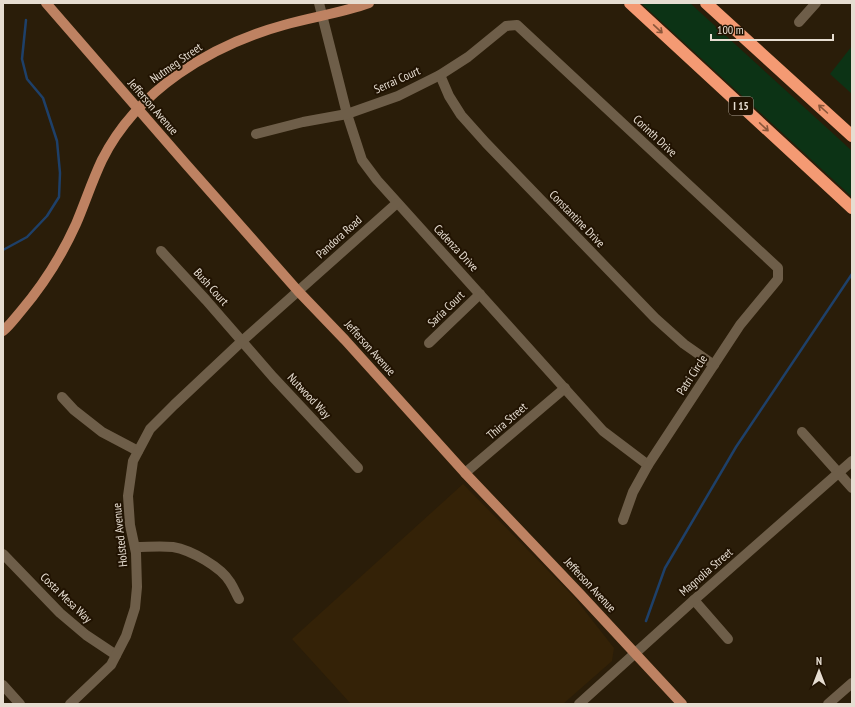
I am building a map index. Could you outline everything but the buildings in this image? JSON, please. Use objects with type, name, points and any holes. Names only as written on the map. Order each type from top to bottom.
[{"type":"highway","name":"I 15","points":[[630,3],[852,208]]},
{"type":"highway","points":[[706,3],[852,136]]},
{"type":"main road","name":"Jefferson Avenue","points":[[46,3],[138,110],[298,291],[682,704]]},
{"type":"main road","name":"Nutmeg Street","points":[[3,331],[32,297],[58,260],[75,225],[102,159],[119,132],[138,110],[165,84],[200,59],[238,40],[284,25],[369,3]]},
{"type":"street","name":"Cadenza Drive","points":[[319,3],[347,114],[362,160],[397,203],[603,431],[648,465]]},
{"type":"street","points":[[799,22],[816,3]]},
{"type":"street","name":"Serrai Court","points":[[256,134],[303,122],[347,114],[398,96],[440,75],[468,57],[506,26],[517,25],[529,37]]},
{"type":"street","name":"Corinth Drive","points":[[529,37],[763,254]]},
{"type":"street","name":"Constantine Drive","points":[[440,75],[449,96],[461,115],[486,143],[655,318],[684,344],[714,365]]},
{"type":"street","name":"Pandora Road","points":[[298,291],[397,203]]},
{"type":"street","name":"Bush Court","points":[[161,251],[206,300],[241,342]]},
{"type":"street","name":"Patri Circle","points":[[623,520],[633,492],[648,465],[740,325],[778,279],[778,268],[763,254]]},
{"type":"street","name":"Holsted Avenue","points":[[70,704],[110,665],[126,636],[135,608],[137,587],[135,547],[130,525],[128,496],[133,461],[138,450],[150,429],[174,405],[298,291]]},
{"type":"street","name":"Saria Court","points":[[429,344],[480,294]]},
{"type":"street","name":"Nutwood Way","points":[[241,342],[358,468]]},
{"type":"street","name":"Thira Street","points":[[466,473],[565,388]]},
{"type":"street","points":[[62,397],[74,410],[102,432],[138,450]]},
{"type":"street","points":[[802,432],[852,488]]},
{"type":"street","name":"Magnolia Street","points":[[579,704],[694,600],[852,461]]},
{"type":"street","points":[[135,547],[174,547],[199,557],[215,566],[230,582],[239,599]]},
{"type":"street","name":"Costa Mesa Way","points":[[3,554],[60,613],[86,635],[116,655]]},
{"type":"street","points":[[694,600],[728,639]]},
{"type":"street","points":[[828,704],[852,683]]},
{"type":"street","points":[[3,685],[20,704]]},
{"type":"shaded area","points":[[463,484],[574,597],[614,648],[612,661],[563,704],[351,704],[292,639]]},
{"type":"green space","points":[[641,3],[690,3],[838,138],[852,151],[852,197]]},
{"type":"green space","points":[[852,46],[852,94],[830,74]]},
{"type":"waterway","points":[[3,250],[27,237],[47,216],[59,197],[60,173],[57,141],[43,98],[27,79],[22,59],[26,20]]},
{"type":"waterway","points":[[646,621],[665,568],[736,447],[852,274]]}]
